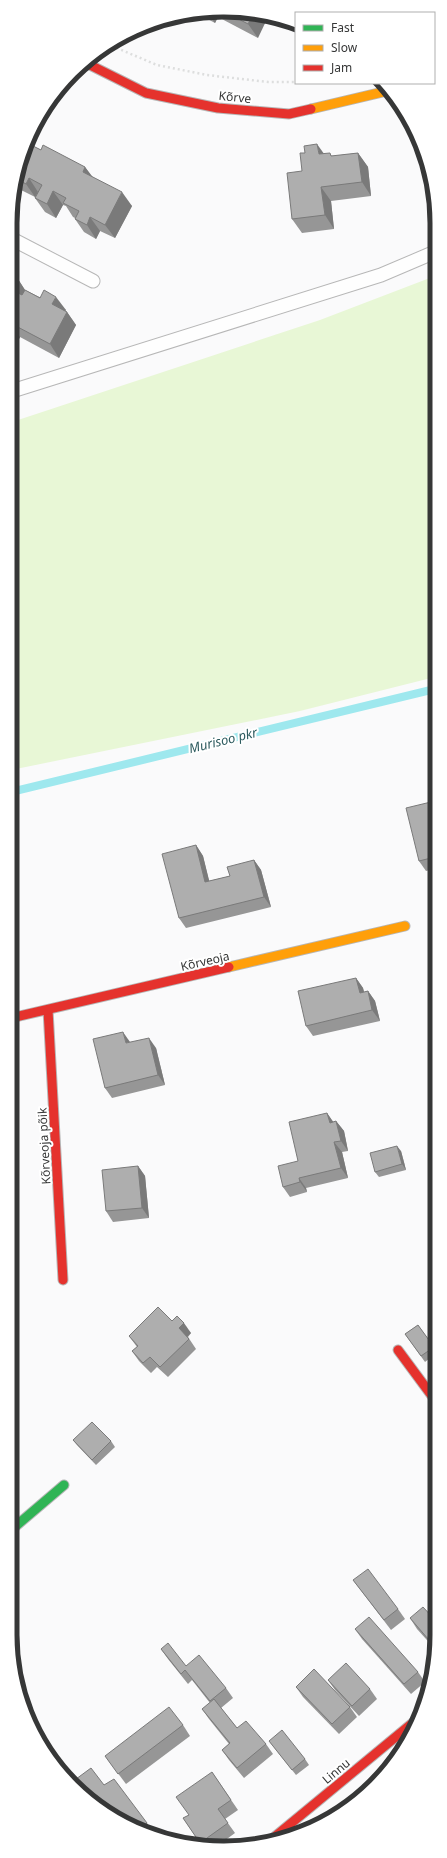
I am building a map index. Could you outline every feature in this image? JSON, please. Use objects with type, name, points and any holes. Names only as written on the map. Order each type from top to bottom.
[{"type":"street","name":"Kõrve","points":[[91,65],[146,93],[218,108],[289,114],[383,92]]},
{"type":"street","name":"Kõrveoja","points":[[17,1017],[405,926]]},
{"type":"street","name":"Kõrveoja põik","points":[[48,1010],[64,1280]]},
{"type":"street","points":[[398,1350],[430,1393]]},
{"type":"street","points":[[17,1524],[64,1485]]},
{"type":"street","name":"Linnu","points":[[279,1833],[409,1726]]},
{"type":"lane","points":[[17,242],[93,281]]},
{"type":"lane","points":[[17,389],[381,275],[430,254]]},
{"type":"path","points":[[115,48],[157,65],[207,76],[268,82],[295,82]]},
{"type":"green space","points":[[430,278],[430,678],[300,711],[17,769],[17,420],[320,320]]},
{"type":"building","points":[[235,17],[251,19],[248,24]]},
{"type":"building","points":[[317,144],[319,154],[330,153],[331,156],[358,153],[362,182],[321,187],[325,215],[292,219],[287,173],[302,171],[300,153],[305,153],[304,146]]},
{"type":"building","points":[[43,145],[85,167],[83,172],[122,192],[105,225],[90,217],[87,225],[75,219],[79,211],[63,203],[66,198],[53,191],[47,204],[35,198],[42,185],[29,178],[26,184],[21,181],[32,146],[41,150]]},
{"type":"building","points":[[25,290],[40,298],[44,290],[56,297],[52,304],[67,312],[50,344],[17,327],[17,292],[22,295]]},
{"type":"building","points":[[430,802],[430,858],[419,861],[406,808]]},
{"type":"building","points":[[196,845],[205,882],[230,876],[227,867],[254,860],[264,897],[179,918],[162,854]]},
{"type":"building","points":[[356,978],[360,993],[368,991],[372,1010],[306,1026],[298,991]]},
{"type":"building","points":[[123,1032],[126,1043],[149,1038],[158,1075],[105,1088],[93,1039]]},
{"type":"building","points":[[327,1113],[330,1123],[336,1121],[341,1141],[334,1142],[341,1168],[299,1178],[300,1182],[283,1187],[278,1166],[298,1161],[289,1122]]},
{"type":"building","points":[[397,1146],[402,1164],[375,1172],[370,1153]]},
{"type":"building","points":[[138,1166],[142,1208],[106,1211],[102,1170]]},
{"type":"building","points":[[158,1307],[172,1321],[177,1316],[184,1323],[179,1328],[189,1339],[160,1367],[150,1357],[143,1363],[132,1351],[138,1346],[129,1336]]},
{"type":"building","points":[[418,1325],[430,1342],[430,1350],[421,1356],[405,1334]]},
{"type":"building","points":[[92,1422],[111,1441],[92,1460],[73,1440]]},
{"type":"building","points":[[368,1569],[398,1609],[384,1620],[353,1580]]},
{"type":"building","points":[[423,1607],[430,1615],[430,1641],[410,1618]]},
{"type":"building","points":[[369,1617],[418,1672],[404,1684],[355,1629]]},
{"type":"building","points":[[168,1643],[186,1666],[199,1655],[226,1688],[210,1701],[185,1670],[181,1674],[161,1649]]},
{"type":"building","points":[[346,1663],[370,1689],[352,1706],[328,1680]]},
{"type":"building","points":[[314,1669],[350,1707],[332,1724],[296,1687]]},
{"type":"building","points":[[214,1699],[237,1728],[246,1721],[266,1744],[237,1768],[222,1750],[230,1743],[202,1709]]},
{"type":"building","points":[[169,1707],[183,1725],[118,1774],[105,1756]]},
{"type":"building","points":[[282,1730],[305,1759],[292,1770],[269,1741]]},
{"type":"building","points":[[91,1768],[104,1785],[114,1779],[147,1823],[144,1825],[120,1813],[87,1790],[76,1779]]},
{"type":"building","points":[[212,1772],[231,1800],[218,1809],[228,1823],[204,1840],[197,1839],[183,1818],[189,1815],[176,1797]]},
{"type":"waterway","name":"Murisoo pkr","points":[[17,791],[430,690]]},
{"type":"traffic: fast","points":[[17,1525],[64,1485]]},
{"type":"traffic: slow","points":[[311,109],[383,92]]},
{"type":"traffic: slow","points":[[229,967],[405,926]]},
{"type":"traffic: jam","points":[[91,65],[146,93],[218,108],[289,114],[311,109]]},
{"type":"traffic: jam","points":[[17,1017],[229,967]]},
{"type":"traffic: jam","points":[[48,1010],[63,1280]]},
{"type":"traffic: jam","points":[[398,1350],[430,1393]]},
{"type":"traffic: jam","points":[[279,1833],[409,1726]]}]
